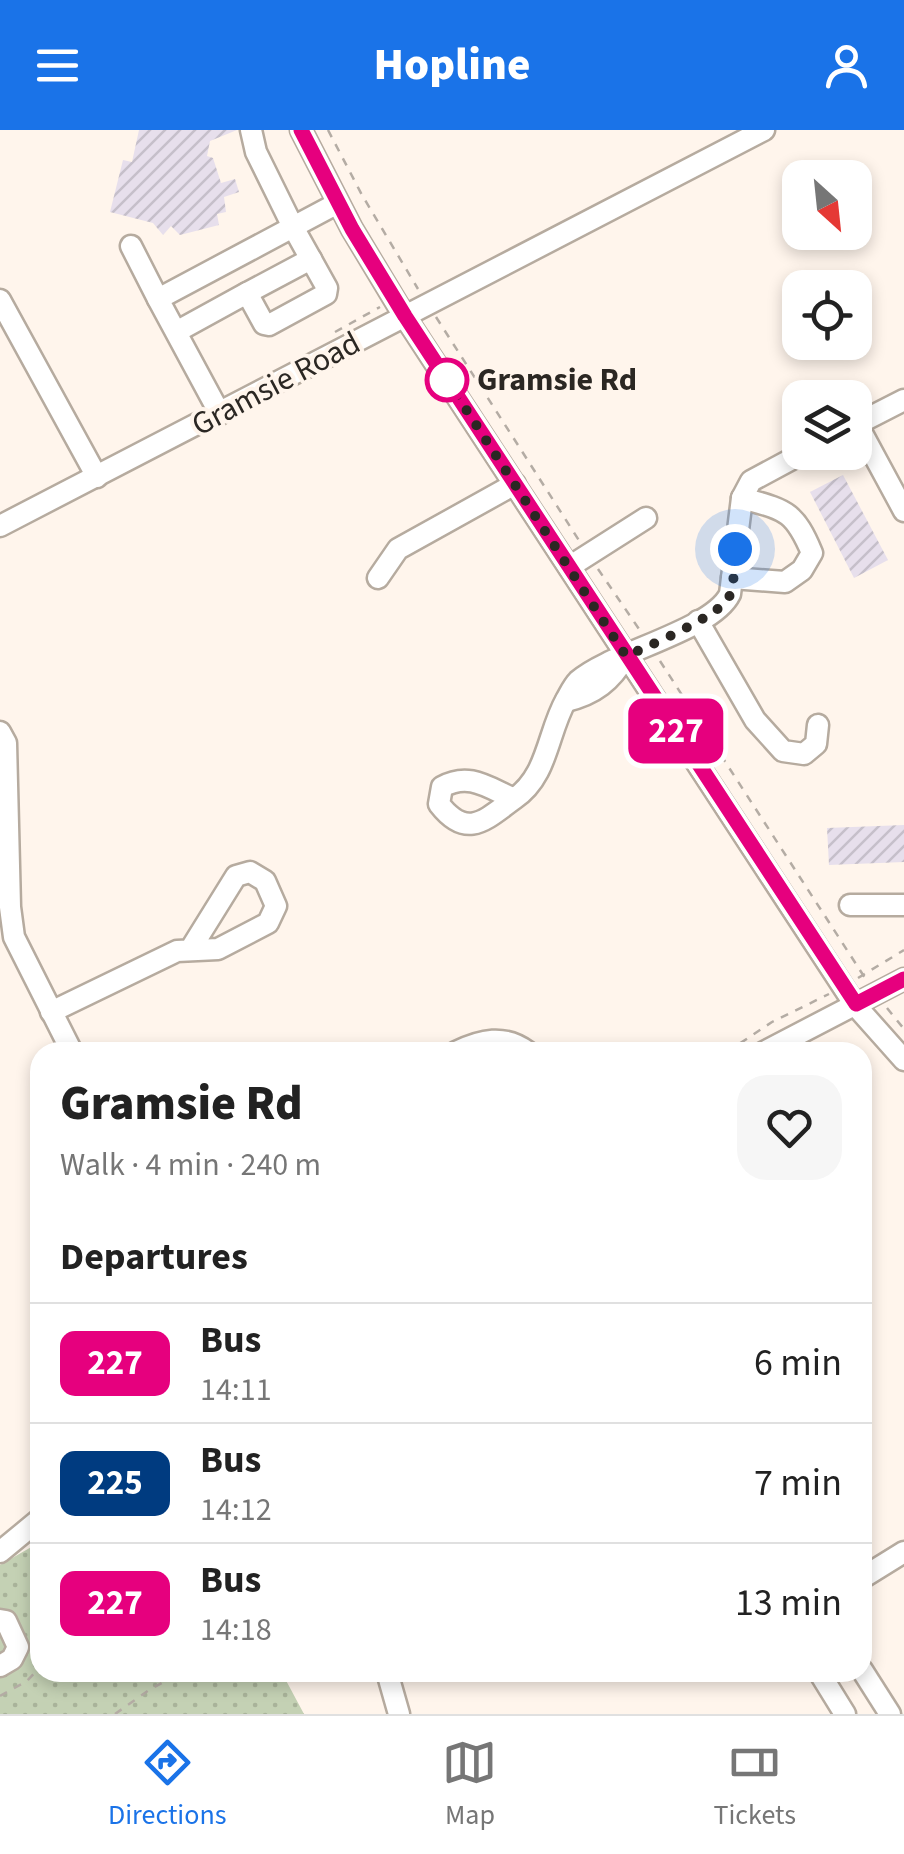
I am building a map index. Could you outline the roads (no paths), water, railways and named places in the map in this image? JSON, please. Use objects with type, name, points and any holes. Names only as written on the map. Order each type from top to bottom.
[{"type":"street","points":[[247,293],[264,324],[269,325],[326,294],[327,288],[256,152],[251,130]]},
{"type":"street","name":"Gramsie Road","points":[[0,526],[764,130]]},
{"type":"street","points":[[305,132],[338,203],[405,316],[850,996],[904,1060]]},
{"type":"street","points":[[158,299],[338,203]]},
{"type":"street","points":[[131,246],[220,414]]},
{"type":"street","points":[[176,332],[311,259]]},
{"type":"street","points":[[0,300],[96,478]]},
{"type":"street","points":[[872,417],[904,400]]},
{"type":"street","points":[[872,454],[904,512]]},
{"type":"street","points":[[514,799],[529,789],[538,774],[557,715],[575,683],[601,666],[698,621],[729,598],[742,498],[752,481],[782,465]]},
{"type":"street","points":[[378,578],[398,549],[516,484]]},
{"type":"street","points":[[732,578],[785,582],[802,570],[812,553],[802,528],[783,509],[742,498]]},
{"type":"street","points":[[569,567],[646,518]]},
{"type":"street","points":[[698,621],[755,720],[783,751],[804,754],[816,744],[818,725]]},
{"type":"street","points":[[0,732],[6,743],[4,796],[10,918],[21,954],[67,1042]]},
{"type":"street","points":[[850,906],[904,904]]},
{"type":"street","points":[[51,1012],[177,951],[190,950]]},
{"type":"street","points":[[779,1042],[850,996],[876,994],[904,979]]},
{"type":"street","points":[[480,1042],[508,1042]]},
{"type":"street","points":[[0,1553],[30,1528]]},
{"type":"street","points":[[0,1553],[30,1538]]},
{"type":"street","points":[[872,1572],[904,1552]]},
{"type":"street","points":[[0,1620],[6,1621],[18,1648],[12,1660],[0,1666]]},
{"type":"street","points":[[390,1682],[399,1714]]},
{"type":"street","points":[[825,1682],[845,1714]]},
{"type":"street","points":[[870,1682],[890,1714]]},
{"type":"place","name":"Gramsie Rd","points":[[447,380]]}]
